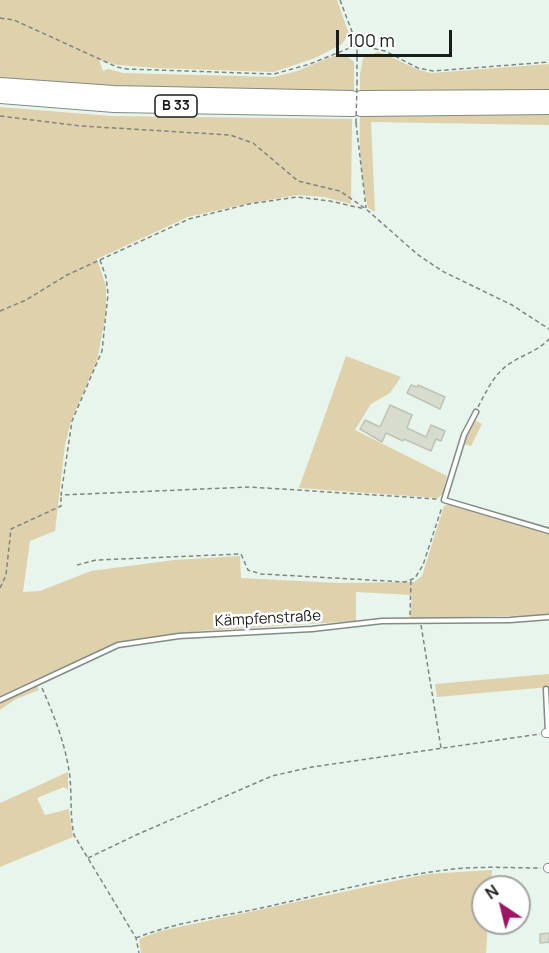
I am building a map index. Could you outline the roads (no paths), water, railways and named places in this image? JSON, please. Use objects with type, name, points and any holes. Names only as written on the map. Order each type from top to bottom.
[{"type":"highway","name":"B 33","points":[[0,85],[357,108],[549,96]]},
{"type":"highway","name":"B 33","points":[[0,96],[114,105],[357,108],[549,106]]},
{"type":"lane","points":[[476,412],[464,435],[444,500],[549,531]]},
{"type":"lane","name":"Kämpfenstraße","points":[[0,700],[118,645],[179,636],[312,629],[382,621],[549,617]]},
{"type":"lane","points":[[546,689],[548,733]]}]
